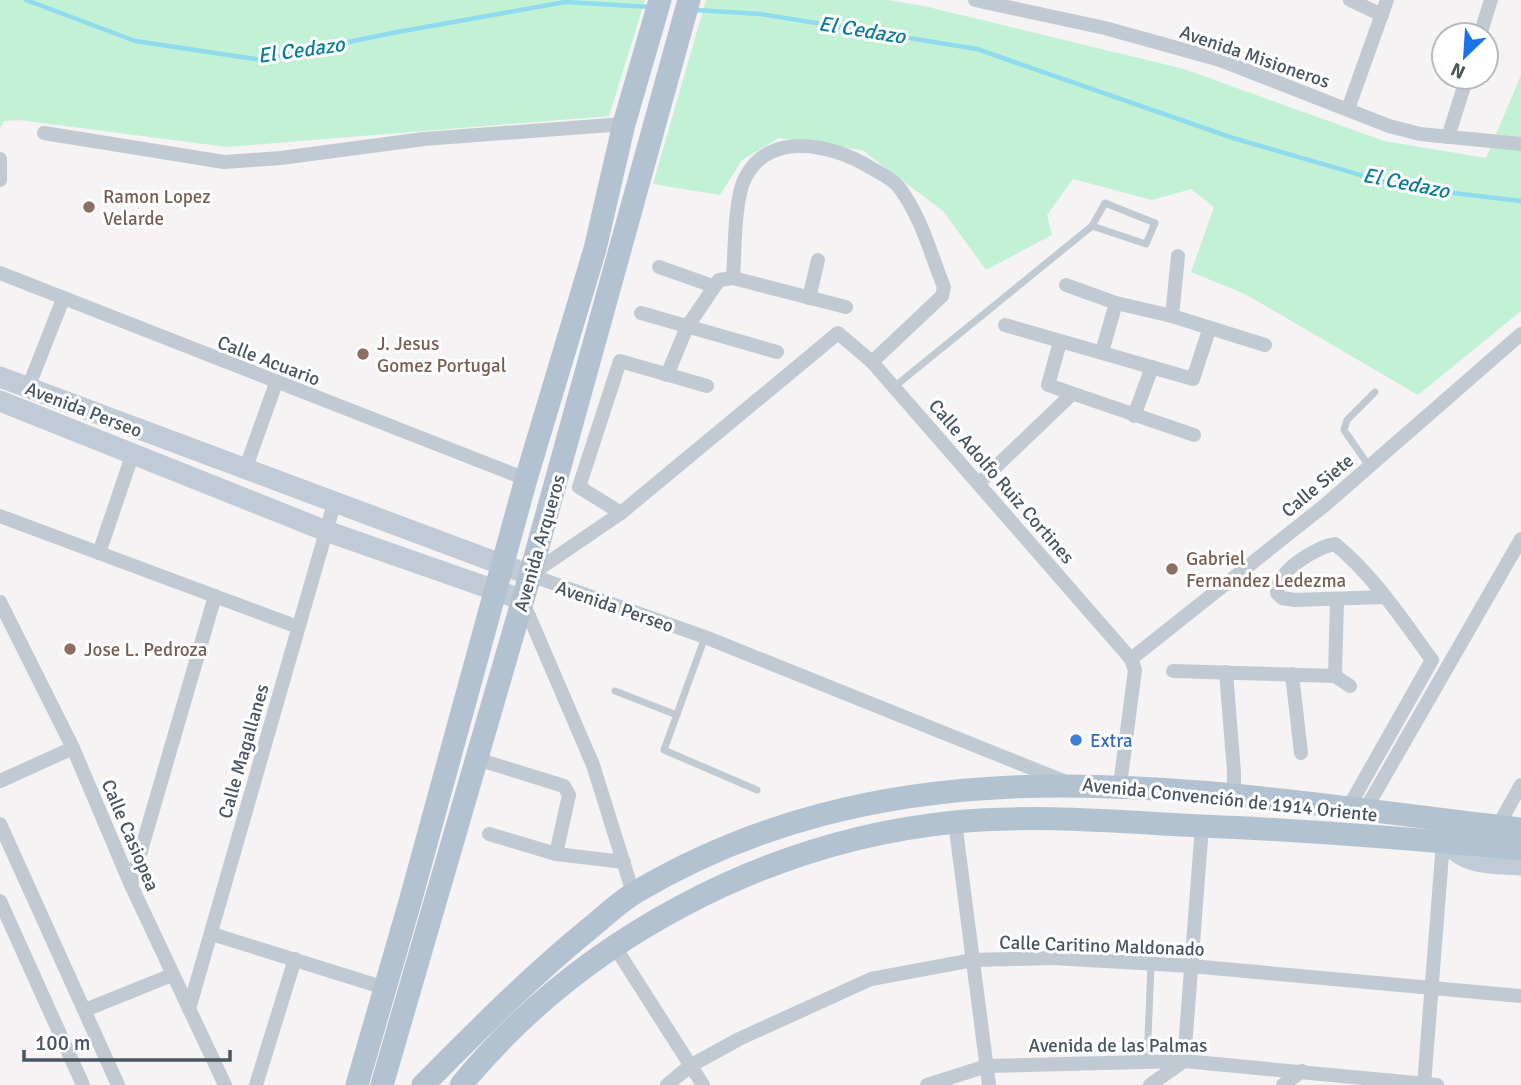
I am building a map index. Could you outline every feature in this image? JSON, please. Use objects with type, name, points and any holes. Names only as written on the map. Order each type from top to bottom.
[{"type":"main road","name":"Avenida Arqueros","points":[[357,1085],[526,479],[595,250],[624,124],[660,0]]},
{"type":"main road","name":"Avenida Arqueros","points":[[382,1085],[625,241],[689,0]]},
{"type":"main road","name":"Avenida Perseo","points":[[0,377],[530,575]]},
{"type":"main road","name":"Avenida Perseo","points":[[0,401],[132,456],[326,531],[523,600]]},
{"type":"main road","name":"Avenida Convención de 1914 Oriente","points":[[424,1085],[538,970],[634,893],[710,852],[783,825],[861,803],[995,786],[1119,785],[1521,829]]},
{"type":"main road","name":"Avenida Convención de 1914 Oriente","points":[[461,1085],[483,1058],[551,995],[673,908],[741,879],[842,843],[955,822],[1078,818],[1202,826],[1269,827],[1521,849]]},
{"type":"main road","points":[[1446,842],[1454,851],[1476,861],[1521,865]]},
{"type":"street","name":"Avenida Misioneros","points":[[975,0],[1104,28],[1220,60],[1389,126],[1448,137],[1521,144]]},
{"type":"street","points":[[1350,0],[1382,15]]},
{"type":"street","points":[[1348,109],[1387,0]]},
{"type":"street","points":[[1484,21],[1491,0]]},
{"type":"street","points":[[1448,137],[1462,91]]},
{"type":"street","points":[[44,133],[224,162],[281,158],[424,139],[624,124]]},
{"type":"street","points":[[733,278],[738,198],[745,178],[758,158],[788,145],[831,149],[856,159],[895,183],[915,209],[944,287],[942,296],[872,362]]},
{"type":"street","points":[[0,180],[1,160]]},
{"type":"street","points":[[1172,316],[1178,256]]},
{"type":"street","points":[[809,299],[818,260]]},
{"type":"street","points":[[659,267],[713,286]]},
{"type":"street","name":"Calle Acuario","points":[[0,273],[526,479]]},
{"type":"street","points":[[667,375],[687,327],[719,280],[733,278],[846,307]]},
{"type":"street","points":[[1066,285],[1116,303],[1172,316],[1209,330],[1265,345]]},
{"type":"street","points":[[28,388],[63,299]]},
{"type":"street","points":[[1102,352],[1116,303]]},
{"type":"street","points":[[641,313],[777,352]]},
{"type":"street","points":[[1005,325],[1193,379],[1209,330]]},
{"type":"street","name":"Calle Adolfo Ruiz Cortines","points":[[621,513],[838,333],[872,362],[1131,659]]},
{"type":"street","name":"Calle Siete","points":[[1131,659],[1325,505],[1521,334]]},
{"type":"street","points":[[1060,342],[1048,386],[1194,435]]},
{"type":"street","points":[[530,575],[621,513],[579,486],[620,362],[707,386]]},
{"type":"street","points":[[1134,416],[1152,368]]},
{"type":"street","points":[[245,470],[276,383]]},
{"type":"street","points":[[979,483],[1072,394]]},
{"type":"street","points":[[99,553],[132,456]]},
{"type":"street","name":"Calle Magallanes","points":[[189,1009],[334,504]]},
{"type":"street","points":[[0,516],[298,627]]},
{"type":"street","points":[[1355,811],[1521,539]]},
{"type":"street","points":[[1355,811],[1432,660],[1385,597],[1360,564],[1335,544],[1320,546],[1283,577],[1277,586],[1277,593],[1282,598],[1337,600],[1385,597]]},
{"type":"street","name":"Avenida Perseo","points":[[530,575],[705,638],[1071,784]]},
{"type":"street","points":[[131,885],[215,596]]},
{"type":"street","points":[[523,600],[593,765],[634,893]]},
{"type":"street","points":[[1335,676],[1337,600]]},
{"type":"street","name":"Calle Casiopea","points":[[0,602],[73,748],[131,885],[225,1085]]},
{"type":"street","points":[[1119,785],[1135,670],[1131,659]]},
{"type":"street","points":[[1173,671],[1335,676],[1350,686]]},
{"type":"street","points":[[1226,672],[1234,797]]},
{"type":"street","points":[[1292,674],[1301,753]]},
{"type":"street","points":[[0,781],[73,748]]},
{"type":"street","points":[[477,759],[564,786],[569,795],[556,854]]},
{"type":"street","points":[[1498,826],[1521,785]]},
{"type":"street","points":[[955,822],[989,1085]]},
{"type":"street","points":[[0,824],[118,1085]]},
{"type":"street","points":[[1150,1085],[1184,1061],[1202,826]]},
{"type":"street","points":[[489,834],[556,854],[624,862]]},
{"type":"street","points":[[1424,1085],[1446,842]]},
{"type":"street","points":[[2,911],[83,1085]]},
{"type":"street","points":[[212,934],[385,988]]},
{"type":"street","points":[[615,947],[703,1085]]},
{"type":"street","name":"Calle Caritino Maldonado","points":[[667,1085],[690,1066],[791,1013],[871,979],[973,960],[1053,958],[1191,966],[1521,996]]},
{"type":"street","points":[[256,1085],[295,959]]},
{"type":"street","points":[[85,1010],[172,975]]},
{"type":"street","name":"Avenida de las Palmas","points":[[927,1085],[986,1066],[1184,1061],[1437,1085]]},
{"type":"street","points":[[1283,1085],[1302,1071]]},
{"type":"lane","points":[[894,387],[1091,226],[1105,203],[1155,223],[1146,244],[1091,226]]},
{"type":"lane","points":[[1369,466],[1344,430],[1347,420],[1375,392]]},
{"type":"lane","points":[[705,638],[664,750],[757,790]]},
{"type":"lane","points":[[615,691],[677,715]]},
{"type":"lane","points":[[1147,1062],[1151,965]]},
{"type":"green space","points":[[0,0],[645,0],[609,116],[227,147],[19,120],[4,121],[0,128]]},
{"type":"green space","points":[[706,0],[888,0],[924,6],[1184,69],[1384,141],[1486,158],[1521,75],[1521,311],[1418,395],[1245,294],[1191,272],[1214,207],[1191,189],[1152,200],[1073,179],[1047,215],[1052,235],[986,270],[943,211],[862,150],[779,138],[742,160],[720,195],[653,184]]},
{"type":"waterway","name":"El Cedazo","points":[[26,0],[135,41],[262,60],[565,2],[651,7]]},
{"type":"waterway","name":"El Cedazo","points":[[695,10],[761,14],[977,49],[1233,138],[1402,187],[1521,201]]},
{"type":"place","name":"Ramon Lopez Velarde","points":[[89,207]]},
{"type":"place","name":"J. Jesus Gomez Portugal","points":[[363,354]]},
{"type":"place","name":"Gabriel Fernandez Ledezma","points":[[1172,569]]},
{"type":"place","name":"Jose L. Pedroza","points":[[70,649]]},
{"type":"place","name":"Extra","points":[[1076,740]]}]
